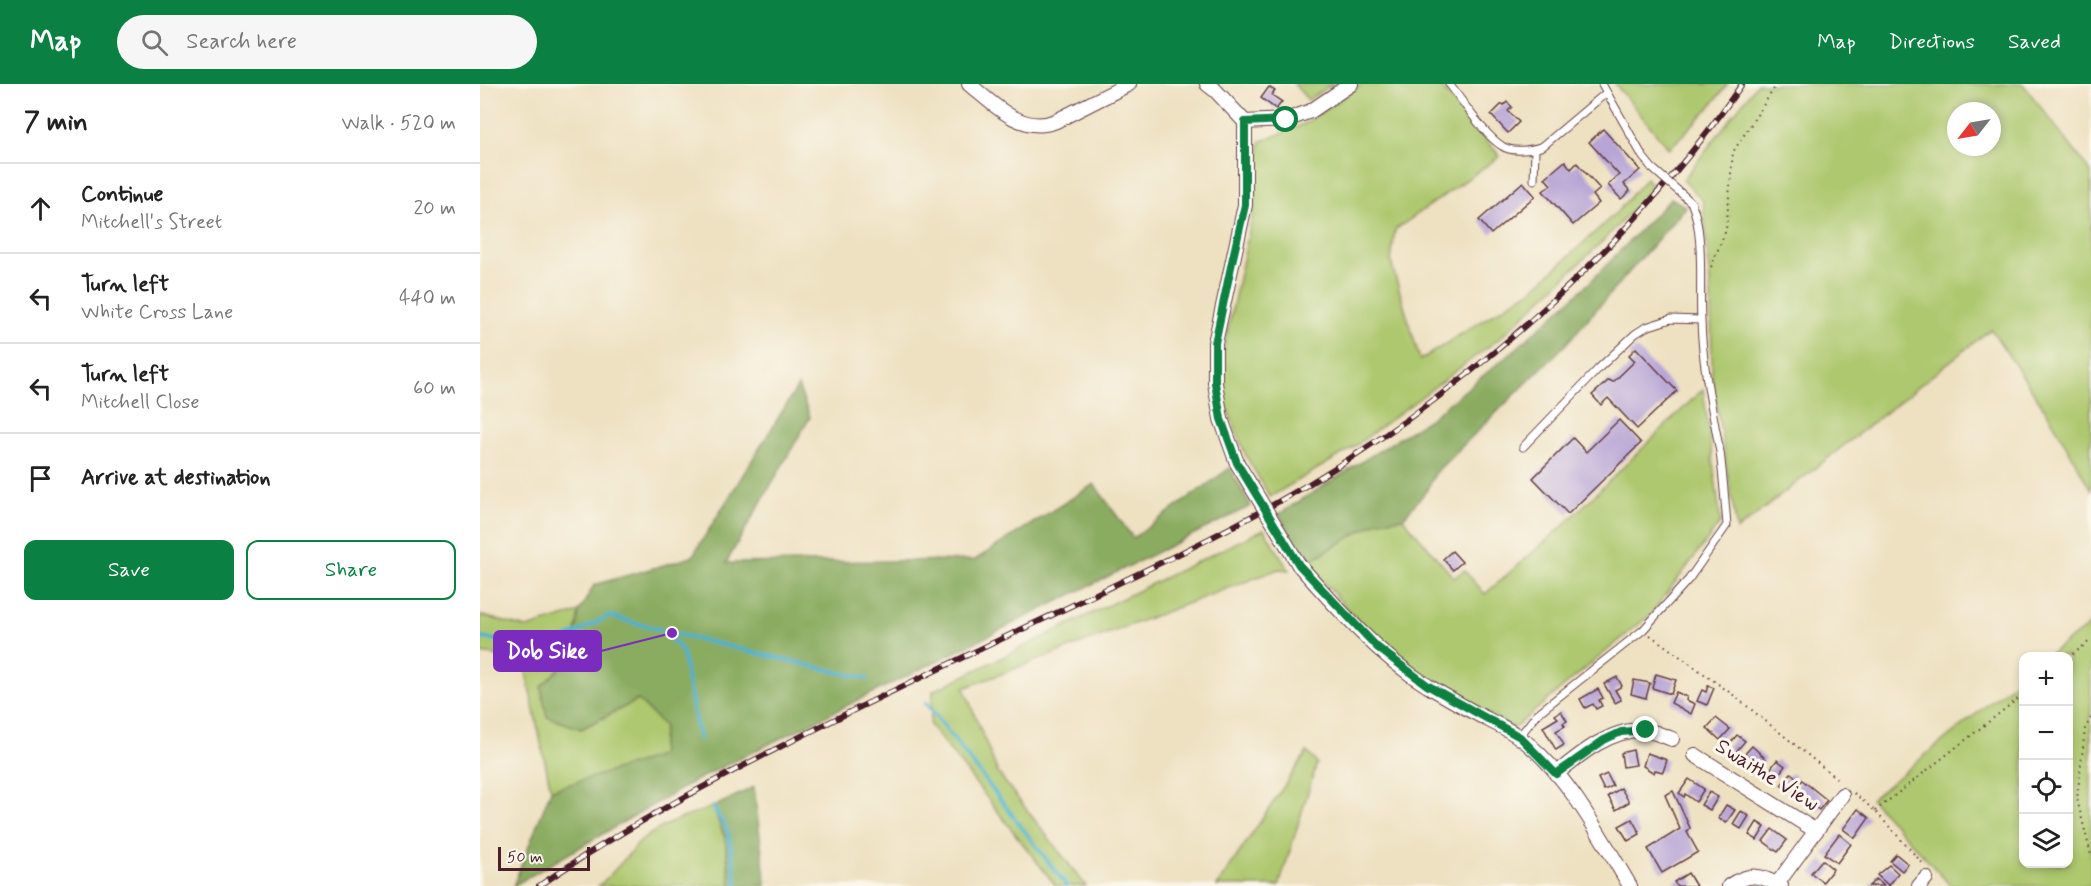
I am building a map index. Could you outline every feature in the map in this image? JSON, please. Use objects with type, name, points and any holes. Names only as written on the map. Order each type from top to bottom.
[{"type":"street","points":[[969,84],[1017,120],[1037,125],[1056,121],[1129,84]]},
{"type":"street","points":[[1207,84],[1245,122],[1245,205],[1215,353],[1215,383],[1221,419],[1237,463],[1299,565],[1377,647],[1405,670],[1427,685],[1520,737],[1556,774],[1600,835],[1630,886]]},
{"type":"street","points":[[1245,122],[1286,120],[1311,111],[1351,84]]},
{"type":"street","points":[[1556,774],[1604,740],[1621,732],[1646,730],[1672,739]]},
{"type":"street","name":"Swaithe View","points":[[1695,755],[1816,831]]},
{"type":"street","points":[[1729,886],[1738,880],[1753,876],[1779,885],[1843,788]]},
{"type":"lane","points":[[1449,84],[1494,140],[1504,148],[1535,150],[1543,146],[1606,93]]},
{"type":"lane","points":[[1520,737],[1537,714],[1643,630],[1689,579],[1727,525],[1720,456],[1700,320],[1702,289],[1696,214],[1691,202],[1652,168],[1643,157],[1602,84]]},
{"type":"lane","points":[[1534,180],[1535,150]]},
{"type":"lane","points":[[1523,447],[1635,334],[1646,327],[1671,319],[1700,320]]},
{"type":"path","points":[[1710,269],[1726,230],[1733,152],[1777,84]]},
{"type":"path","points":[[1643,630],[1732,694],[1843,788],[1875,811],[1925,879]]},
{"type":"path","points":[[2073,654],[2091,640]]},
{"type":"path","points":[[1875,811],[2019,698]]},
{"type":"path","points":[[2091,718],[2085,729],[2078,799],[2091,855]]},
{"type":"green space","points":[[1294,84],[1333,84],[1308,100]]},
{"type":"green space","points":[[1362,84],[1438,84],[1500,156],[1395,230],[1391,262],[1420,360],[1533,289],[1618,211],[1646,178],[1653,188],[1604,240],[1500,338],[1351,449],[1270,497],[1246,456],[1225,403],[1223,352],[1253,213],[1260,142],[1306,123]]},
{"type":"green space","points":[[1615,84],[1728,84],[1709,108],[1669,149]]},
{"type":"green space","points":[[1757,84],[2023,84],[2091,172],[2091,490],[2050,417],[1991,329],[1737,530],[1712,378],[1711,295],[1703,201],[1683,180]]},
{"type":"green space","points":[[1671,198],[1686,207],[1566,344],[1436,472],[1427,490],[1403,518],[1378,521],[1306,563],[1279,514],[1431,418],[1517,348],[1589,283]]},
{"type":"green space","points":[[798,386],[810,417],[726,563],[975,560],[1094,484],[1133,538],[1230,468],[1251,506],[696,780],[513,886],[551,790],[660,756],[664,726],[638,700],[581,729],[547,717],[541,687],[572,656],[579,612],[594,585],[692,557]]},
{"type":"green space","points":[[1703,389],[1721,522],[1651,614],[1514,728],[1429,682],[1378,642],[1306,563],[1378,521],[1403,518],[1454,578],[1464,570],[1485,594],[1564,525]]},
{"type":"green space","points":[[1264,529],[1289,570],[1279,569],[964,688],[998,773],[1086,886],[1056,886],[930,725],[933,691]]},
{"type":"green space","points":[[579,612],[572,656],[541,687],[581,729],[638,700],[664,726],[660,757],[551,790],[523,659],[480,653],[480,615],[527,628]]},
{"type":"green space","points":[[2091,624],[2091,886],[1951,886],[1871,799],[2019,679],[2019,868],[2073,868],[2073,652],[2052,652]]},
{"type":"green space","points":[[1307,752],[1317,763],[1279,886],[1217,886]]},
{"type":"green space","points":[[754,787],[766,886],[731,886],[725,838],[713,807]]},
{"type":"green space","points":[[713,807],[725,838],[731,886],[598,886],[645,838],[673,822]]},
{"type":"building","points":[[1269,87],[1275,91],[1272,95],[1282,102],[1276,109],[1261,98]]},
{"type":"building","points":[[1507,102],[1512,107],[1508,111],[1519,122],[1508,133],[1491,115]]},
{"type":"building","points":[[1603,129],[1640,170],[1624,184],[1630,191],[1621,199],[1608,185],[1619,175],[1589,142]]},
{"type":"building","points":[[1565,161],[1571,169],[1577,163],[1600,189],[1593,195],[1599,203],[1573,225],[1543,191],[1551,185],[1545,178]]},
{"type":"building","points":[[1523,182],[1535,196],[1491,234],[1479,220]]},
{"type":"building","points":[[1636,348],[1677,391],[1637,429],[1608,398],[1601,405],[1592,395],[1609,380],[1613,382],[1635,361],[1629,355]]},
{"type":"building","points":[[1619,420],[1641,443],[1568,514],[1533,478],[1573,438],[1586,452]]},
{"type":"building","points":[[1452,551],[1462,562],[1453,570],[1443,559]]},
{"type":"building","points":[[1656,674],[1676,680],[1671,694],[1652,688]]},
{"type":"building","points":[[1617,677],[1622,686],[1615,690],[1621,700],[1615,703],[1604,684]]},
{"type":"building","points":[[1634,680],[1650,683],[1646,698],[1631,694]]},
{"type":"building","points":[[1708,686],[1714,688],[1707,705],[1697,701],[1702,690],[1706,692]]},
{"type":"building","points":[[1598,689],[1603,698],[1599,700],[1602,706],[1596,709],[1593,704],[1585,708],[1580,699]]},
{"type":"building","points":[[1676,692],[1695,704],[1691,714],[1671,703]]},
{"type":"building","points":[[1561,711],[1567,721],[1563,723],[1565,726],[1556,731],[1564,745],[1556,750],[1543,727],[1558,718],[1555,715]]},
{"type":"building","points":[[1716,718],[1730,729],[1720,740],[1707,728]]},
{"type":"building","points":[[1737,735],[1745,741],[1735,753],[1727,747]]},
{"type":"building","points":[[1752,746],[1766,759],[1756,770],[1742,757]]},
{"type":"building","points":[[1633,750],[1636,765],[1623,767],[1621,753]]},
{"type":"building","points":[[1647,753],[1667,760],[1663,772],[1655,770],[1654,773],[1643,766]]},
{"type":"building","points":[[1777,760],[1785,766],[1776,778],[1768,772]]},
{"type":"building","points":[[1791,773],[1798,779],[1789,791],[1781,785]]},
{"type":"building","points":[[1607,774],[1613,786],[1604,790],[1598,778]]},
{"type":"building","points":[[1689,779],[1704,789],[1696,802],[1685,794],[1684,797],[1679,793]]},
{"type":"building","points":[[1802,780],[1827,800],[1819,810],[1793,791]]},
{"type":"building","points":[[1621,788],[1629,802],[1616,810],[1608,796]]},
{"type":"building","points":[[1673,791],[1690,828],[1687,832],[1698,852],[1662,873],[1648,849],[1680,829],[1665,795]]},
{"type":"building","points":[[1709,792],[1718,797],[1710,810],[1701,805]]},
{"type":"building","points":[[1726,805],[1735,810],[1726,823],[1718,818]]},
{"type":"building","points":[[1858,809],[1869,818],[1855,838],[1843,829]]},
{"type":"building","points":[[1741,811],[1749,816],[1741,829],[1733,824]]},
{"type":"building","points":[[1632,819],[1640,834],[1628,841],[1619,826]]},
{"type":"building","points":[[1757,822],[1765,827],[1757,840],[1749,835]]},
{"type":"building","points":[[1772,829],[1787,840],[1778,852],[1763,841]]},
{"type":"building","points":[[1839,834],[1851,844],[1837,863],[1824,854]]},
{"type":"building","points":[[1896,854],[1908,864],[1902,871],[1890,861]]},
{"type":"building","points":[[1822,860],[1833,869],[1823,882],[1811,873]]},
{"type":"building","points":[[1889,865],[1898,873],[1889,886],[1877,875]]},
{"type":"building","points":[[1688,873],[1696,886],[1677,886],[1674,882]]},
{"type":"building","points":[[1876,879],[1884,886],[1869,886]]},
{"type":"waterway","points":[[480,638],[551,646],[609,616],[867,679]]},
{"type":"waterway","points":[[662,630],[682,650],[699,739]]},
{"type":"waterway","points":[[926,703],[1067,886]]},
{"type":"waterway","points":[[713,807],[728,832],[737,886]]},
{"type":"railway","points":[[539,886],[625,831],[714,781],[878,698],[1193,547],[1276,503],[1342,463],[1408,419],[1471,371],[1591,264],[1645,207],[1696,146],[1742,84]]},
{"type":"place","name":"Dob Sike","points":[[672,633]]},
{"type":"route","points":[[1286,120],[1245,122],[1245,205],[1215,343],[1215,383],[1221,419],[1237,463],[1299,565],[1377,647],[1427,685],[1520,737],[1556,774],[1604,740],[1621,732],[1646,730]]}]
